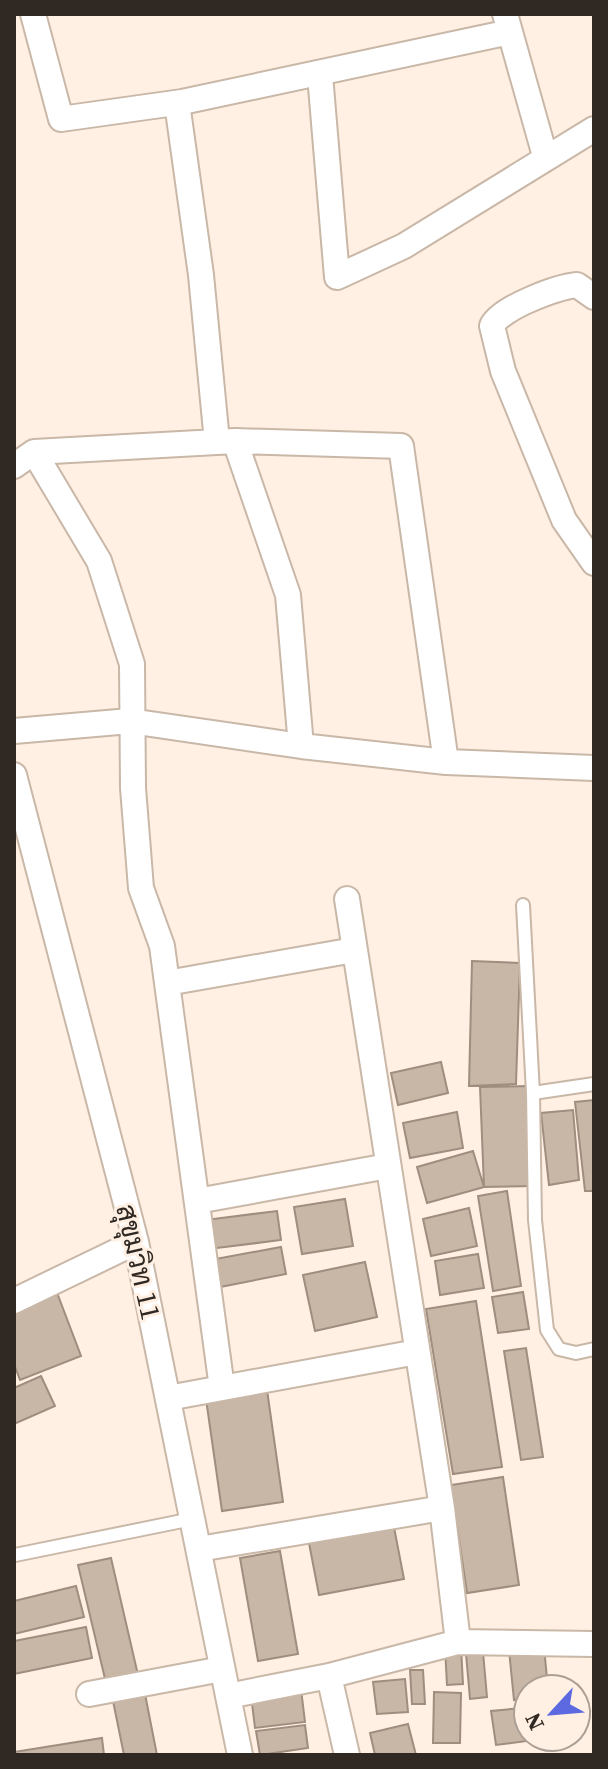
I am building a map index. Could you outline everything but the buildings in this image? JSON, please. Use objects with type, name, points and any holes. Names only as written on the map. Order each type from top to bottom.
[{"type":"street","points":[[33,14],[61,119],[177,103],[320,75],[507,23],[545,156]]},
{"type":"street","points":[[320,75],[337,277],[404,246],[545,156],[594,129]]},
{"type":"street","points":[[177,103],[226,442],[288,595],[301,746]]},
{"type":"street","points":[[594,297],[577,285],[560,287],[501,315],[492,326],[503,371],[564,520],[594,563]]},
{"type":"street","points":[[24,459],[226,442],[401,446],[446,762]]},
{"type":"street","points":[[24,459],[99,561],[132,664],[130,721],[141,888],[162,946],[222,1388]]},
{"type":"street","points":[[14,731],[130,721],[301,746],[446,762],[594,768]]},
{"type":"street","name":"สุขุมวิท 11","points":[[14,775],[136,1242],[240,1755]]},
{"type":"street","points":[[14,877],[36,866]]},
{"type":"street","points":[[347,899],[442,1508],[458,1642]]},
{"type":"street","points":[[167,983],[354,950]]},
{"type":"street","points":[[197,1201],[388,1166]]},
{"type":"street","points":[[14,1301],[136,1242]]},
{"type":"street","points":[[168,1398],[417,1352]]},
{"type":"street","points":[[199,1549],[442,1508]]},
{"type":"street","points":[[228,1696],[329,1676],[458,1642],[594,1644]]},
{"type":"street","points":[[89,1694],[222,1669]]},
{"type":"street","points":[[329,1676],[347,1755]]},
{"type":"lane","points":[[523,905],[533,1093],[535,1220],[547,1330],[559,1349],[576,1353],[594,1349]]},
{"type":"lane","points":[[533,1093],[594,1084]]},
{"type":"lane","points":[[15,1555],[192,1519]]}]
